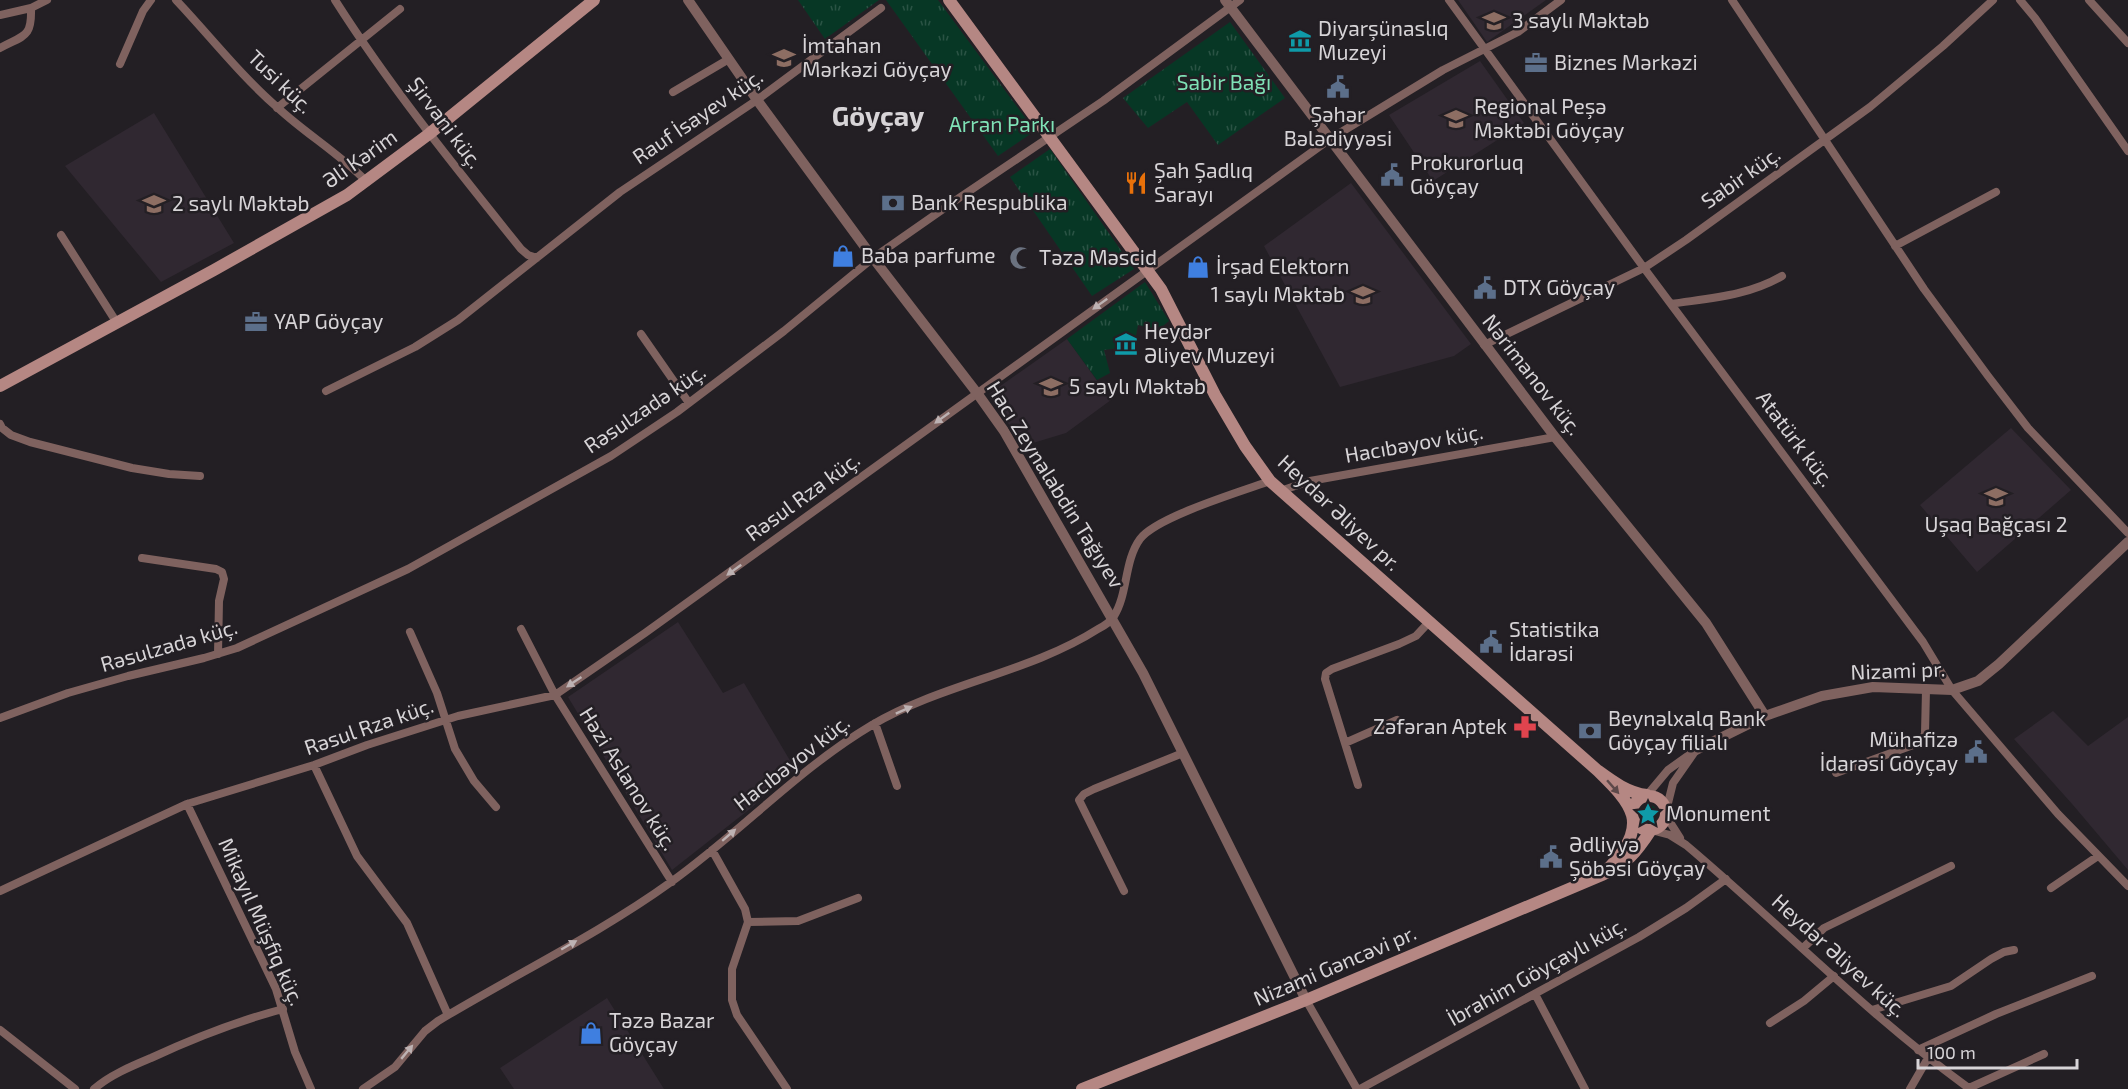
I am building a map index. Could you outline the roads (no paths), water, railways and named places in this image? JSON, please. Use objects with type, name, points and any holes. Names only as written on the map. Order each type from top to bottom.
[{"type":"main road","name":"Əli Kərim","points":[[0,386],[214,270],[367,182],[594,0]]},
{"type":"main road","name":"Heydər Əliyev pr.","points":[[949,0],[1172,306],[1221,405],[1245,446],[1270,481],[1597,770]]},
{"type":"main road","points":[[1597,770],[1623,788],[1662,801],[1666,813],[1659,827],[1645,830],[1636,824],[1615,788],[1597,770]]},
{"type":"main road","points":[[1602,875],[1625,848],[1632,827],[1632,815],[1636,801],[1647,795]]},
{"type":"main road","name":"Nizami Gəncəvi pr.","points":[[1082,1089],[1306,1000],[1602,875],[1623,865],[1633,856],[1651,830]]},
{"type":"street","points":[[0,15],[31,8],[47,0]]},
{"type":"street","points":[[120,64],[143,11],[151,0]]},
{"type":"street","name":"Tusi küç.","points":[[177,0],[277,108],[346,162],[367,182]]},
{"type":"street","name":"Şirvani küç.","points":[[335,0],[429,134],[521,249],[537,258]]},
{"type":"street","name":"Hacı Zeynalabdin Tağıyev","points":[[688,0],[757,100],[1004,431],[1113,618],[1184,753],[1306,1000]]},
{"type":"street","name":"Atatürk küç.","points":[[1449,0],[1644,268],[1923,642],[1952,690],[2058,814],[2128,886]]},
{"type":"street","name":"Rəsul Rza küç.","points":[[0,891],[187,804],[314,765],[445,720],[555,695],[645,633],[1330,139],[1443,70],[1518,32],[1561,0]]},
{"type":"street","points":[[1732,0],[1924,289],[2028,428],[2128,533]]},
{"type":"street","name":"Sabir küç.","points":[[1484,345],[1644,268],[1826,140],[1903,81],[1993,0]]},
{"type":"street","points":[[2020,0],[2128,151]]},
{"type":"street","points":[[2089,0],[2128,43]]},
{"type":"street","name":"Rəsulzadə küç.","points":[[0,718],[68,693],[237,648],[408,569],[611,456],[689,403],[784,331],[873,258],[1178,48],[1232,2]]},
{"type":"street","name":"Nərimanov küç.","points":[[1232,2],[1330,139],[1484,345],[1555,437],[1706,623],[1765,716]]},
{"type":"street","points":[[0,48],[26,34],[31,27],[31,8]]},
{"type":"street","name":"Rauf İsayev küç.","points":[[326,391],[435,336],[620,192],[757,100],[881,8]]},
{"type":"street","points":[[277,108],[400,9]]},
{"type":"street","points":[[674,92],[729,59]]},
{"type":"street","points":[[1895,246],[1996,192]]},
{"type":"street","points":[[61,235],[117,323]]},
{"type":"street","points":[[1671,304],[1745,293],[1764,287],[1782,276]]},
{"type":"street","points":[[641,334],[689,403]]},
{"type":"street","points":[[0,424],[11,435],[30,442],[132,468],[200,476]]},
{"type":"street","name":"Hacıbəyov küç.","points":[[1280,491],[1310,481],[1555,437]]},
{"type":"street","points":[[1113,618],[1134,551],[1146,532],[1197,507],[1270,481]]},
{"type":"street","name":"Nizami pr.","points":[[1696,750],[1765,716],[1822,696],[1873,687],[1952,690],[1978,681],[1999,664],[2128,542]]},
{"type":"street","points":[[142,558],[216,569],[222,572],[224,579],[219,602],[218,654]]},
{"type":"street","name":"Hacıbəyov küç.","points":[[363,1089],[395,1067],[425,1031],[448,1015],[639,904],[672,882],[833,749],[875,723],[922,702],[1053,653],[1098,629],[1113,618]]},
{"type":"street","points":[[1358,785],[1325,679],[1326,673],[1416,636],[1429,622]]},
{"type":"street","name":"Həzi Aslanov küç.","points":[[521,628],[555,695],[672,882]]},
{"type":"street","points":[[410,632],[437,693],[455,749],[474,781],[496,807]]},
{"type":"street","points":[[1836,773],[1917,744],[1923,739],[1926,690]]},
{"type":"street","points":[[1345,744],[1397,720]]},
{"type":"street","points":[[875,723],[897,786]]},
{"type":"street","points":[[1647,795],[1668,770],[1696,750]]},
{"type":"street","points":[[1686,845],[1672,828],[1666,813],[1673,783],[1696,750]]},
{"type":"street","points":[[1124,891],[1079,800],[1084,794],[1094,789],[1184,753]]},
{"type":"street","points":[[314,765],[357,856],[406,923],[448,1015]]},
{"type":"street","name":"Mikayıl Müşfiq küç.","points":[[187,804],[276,990],[295,1052],[311,1089]]},
{"type":"street","points":[[1651,830],[1670,835],[1686,845]]},
{"type":"street","name":"Heydər Əliyev küç.","points":[[1686,845],[1918,1050],[1970,1089]]},
{"type":"street","points":[[712,850],[745,909],[748,922],[732,969],[732,1000],[737,1015],[787,1089]]},
{"type":"street","points":[[2051,888],[2098,856]]},
{"type":"street","points":[[1803,948],[1824,928],[1951,866]]},
{"type":"street","name":"İbrahim Göyçaylı küç.","points":[[1358,1089],[1639,937],[1686,908],[1726,879]]},
{"type":"street","points":[[748,922],[798,921],[858,898]]},
{"type":"street","points":[[1872,1010],[1952,986],[1997,956],[2013,950]]},
{"type":"street","points":[[1770,1023],[1804,1001],[1834,976]]},
{"type":"street","points":[[1918,1050],[1996,1014],[2092,976]]},
{"type":"street","points":[[1534,994],[1585,1089]]},
{"type":"street","points":[[1306,1000],[1358,1089]]},
{"type":"street","points":[[94,1089],[126,1069],[185,1042],[253,1017],[283,1009]]},
{"type":"street","points":[[0,1030],[75,1089]]},
{"type":"street","points":[[1970,1089],[2044,1054]]},
{"type":"street","points":[[1910,1089],[1928,1058]]},
{"type":"place","name":"3 saylı Məktəb","points":[[1494,21]]},
{"type":"place","name":"Diyarşünaslıq Muzeyi","points":[[1300,41]]},
{"type":"place","name":"İmtahan Mərkəzi Göyçay","points":[[784,58]]},
{"type":"place","name":"Biznes Mərkəzi","points":[[1536,63]]},
{"type":"place","name":"Şəhər Bələdiyyəsi","points":[[1338,87]]},
{"type":"place","name":"Regional Peşə Məktəbi Göyçay","points":[[1456,119]]},
{"type":"place","name":"Prokurorluq Göyçay","points":[[1392,175]]},
{"type":"place","name":"Şah Şadlıq Sarayı","points":[[1136,183]]},
{"type":"place","name":"Bank Respublika","points":[[893,203]]},
{"type":"place","name":"2 saylı Məktəb","points":[[154,204]]},
{"type":"place","name":"Baba parfume","points":[[843,256]]},
{"type":"place","name":"Təzə Məscid","points":[[1021,258]]},
{"type":"place","name":"İrşad Elektorn","points":[[1198,267]]},
{"type":"place","name":"DTX Göyçay","points":[[1485,288]]},
{"type":"place","name":"1 saylı Məktəb","points":[[1363,295]]},
{"type":"place","name":"YAP Göyçay","points":[[256,322]]},
{"type":"place","name":"Heydər Əliyev Muzeyi","points":[[1126,344]]},
{"type":"place","name":"5 saylı Məktəb","points":[[1051,387]]},
{"type":"place","name":"Uşaq Bağçası 2","points":[[1996,497]]},
{"type":"place","name":"Statistika İdarəsi","points":[[1491,642]]},
{"type":"place","name":"Zəfəran Aptek","points":[[1525,727]]},
{"type":"place","name":"Beynəlxalq Bank Göyçay filialı","points":[[1590,731]]},
{"type":"place","name":"Mühafizə İdarəsi Göyçay","points":[[1976,752]]},
{"type":"place","name":"Monument","points":[[1648,814]]},
{"type":"place","name":"Ədliyyə Şöbəsi Göyçay","points":[[1551,857]]},
{"type":"place","name":"Təzə Bazar Göyçay","points":[[591,1033]]},
{"type":"district","name":"Göyçay","points":[[878,117]]},
{"type":"park label","name":"Sabir Bağı","points":[[1224,83]]},
{"type":"park label","name":"Arran Parkı","points":[[1002,125]]}]
